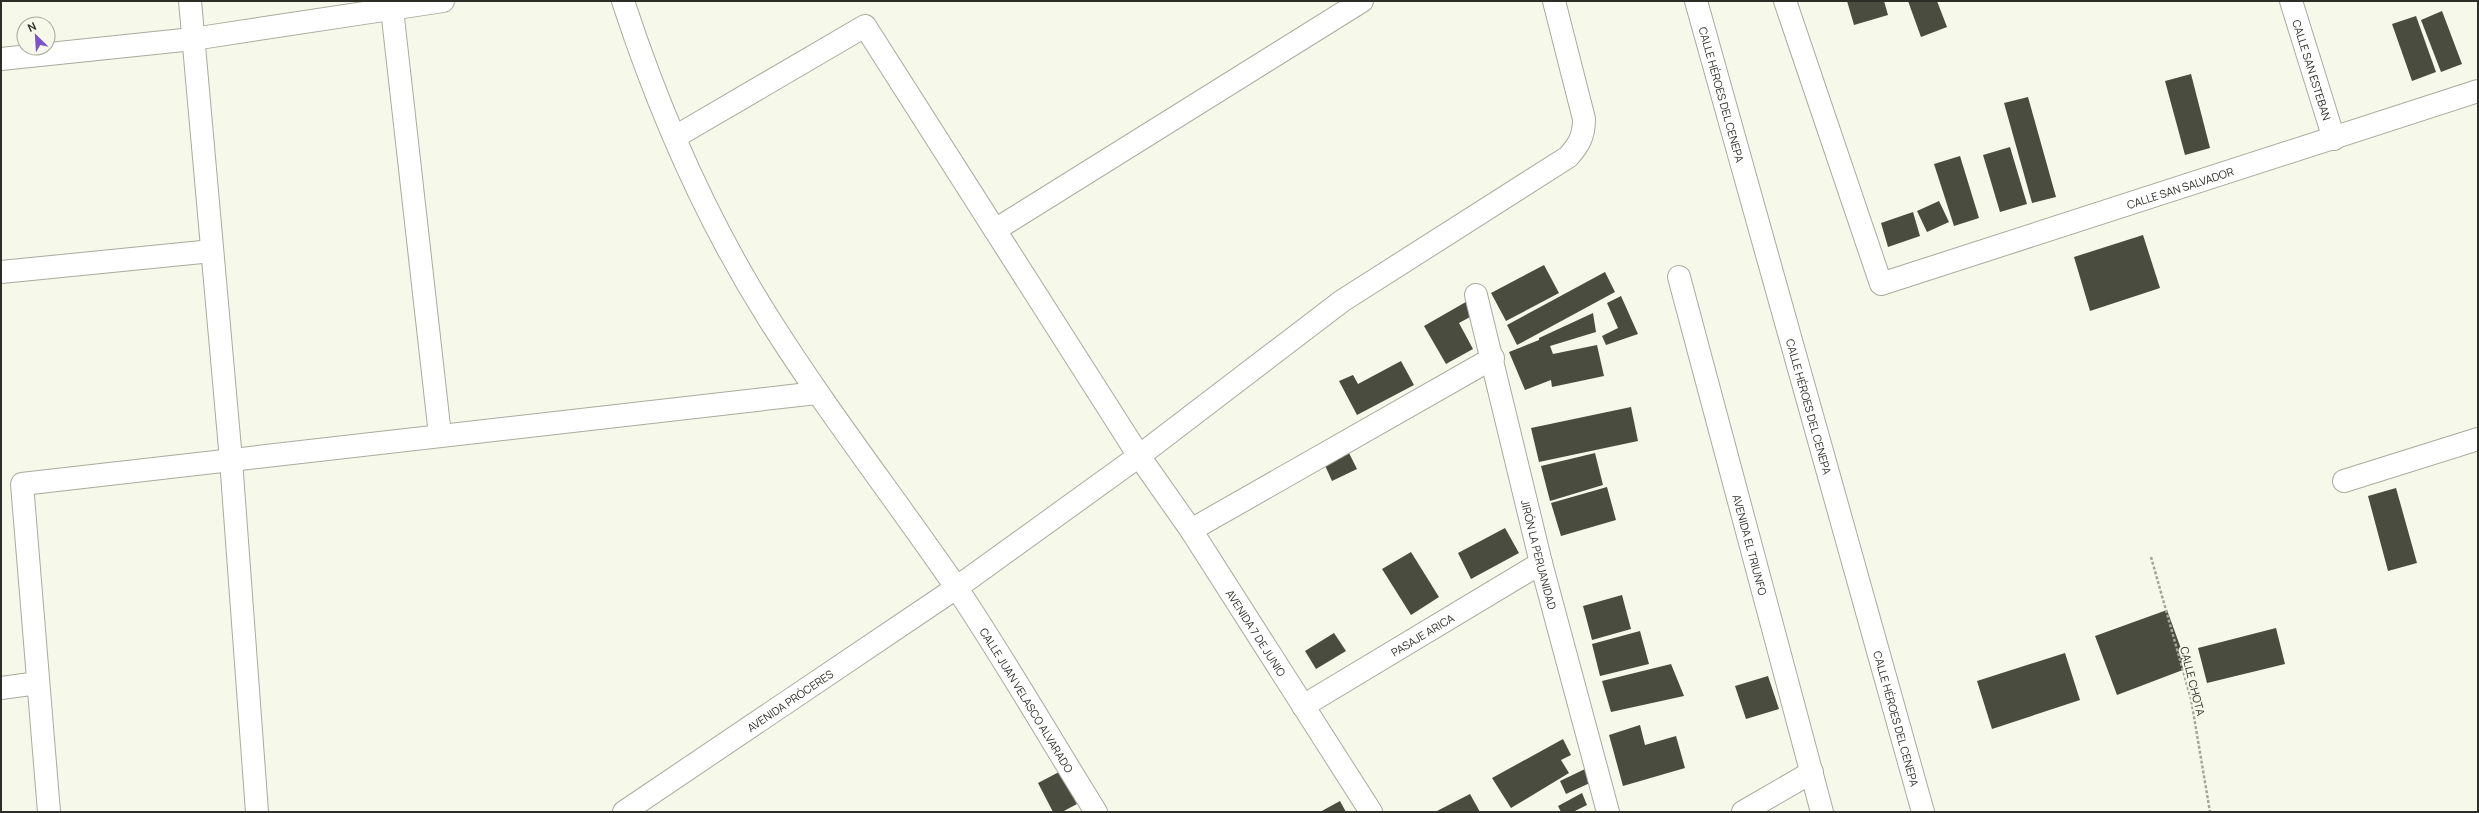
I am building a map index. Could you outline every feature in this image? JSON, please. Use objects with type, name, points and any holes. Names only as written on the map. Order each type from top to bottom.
[{"type":"street","points":[[190,1],[231,460],[257,812]]},
{"type":"street","points":[[1,59],[193,39],[443,1]]},
{"type":"street","name":"CALLE JUAN VELASCO ALVARADO","points":[[623,1],[655,90],[675,137],[723,237],[767,316],[817,393],[956,588],[1096,812]]},
{"type":"street","points":[[995,230],[1362,1]]},
{"type":"street","name":"AVENIDA PRÓCERES","points":[[624,812],[956,588],[1139,456],[1342,301],[1568,157],[1581,139],[1584,132],[1584,119],[1554,1]]},
{"type":"street","name":"CALLE HÉROES DEL CENEPA","points":[[1696,1],[1923,812]]},
{"type":"street","name":"CALLE SAN SALVADOR","points":[[1785,1],[1881,284],[2334,139],[2478,91]]},
{"type":"street","name":"CALLE SAN ESTEBAN","points":[[2291,1],[2334,139]]},
{"type":"street","points":[[392,9],[440,436]]},
{"type":"street","name":"AVENIDA 7 DE JUNIO","points":[[675,137],[865,26],[1139,456],[1191,530],[1371,812]]},
{"type":"street","points":[[1,272],[212,251]]},
{"type":"street","name":"AVENIDA EL TRIUNFO","points":[[1678,277],[1822,812]]},
{"type":"street","name":"JIRÓN LA PERUANIDAD","points":[[1476,295],[1493,358],[1541,563],[1608,812]]},
{"type":"street","points":[[1191,530],[1493,358]]},
{"type":"street","points":[[49,812],[22,484],[817,393]]},
{"type":"street","points":[[2344,481],[2478,439]]},
{"type":"street","name":"PASAJE ARICA","points":[[1303,706],[1541,563]]},
{"type":"street","points":[[1,688],[38,683]]},
{"type":"street","points":[[1743,812],[1812,772]]},
{"type":"path","name":"CALLE CHOTA","points":[[2150,557],[2191,699],[2210,812]]},
{"type":"building","points":[[1847,1],[1884,1],[1888,15],[1854,25]]},
{"type":"building","points":[[1908,1],[1937,1],[1947,27],[1921,37]]},
{"type":"building","points":[[2442,11],[2462,64],[2441,72],[2421,20]]},
{"type":"building","points":[[2416,16],[2436,72],[2412,81],[2392,24]]},
{"type":"building","points":[[2191,74],[2210,148],[2185,155],[2165,81]]},
{"type":"building","points":[[2028,97],[2056,197],[2032,203],[2004,103]]},
{"type":"building","points":[[2010,147],[2027,204],[2000,212],[1983,155]]},
{"type":"building","points":[[1960,156],[1979,218],[1954,226],[1934,164]]},
{"type":"building","points":[[1939,201],[1949,222],[1927,232],[1917,211]]},
{"type":"building","points":[[1913,212],[1920,236],[1888,247],[1881,223]]},
{"type":"building","points":[[2143,235],[2160,288],[2090,311],[2074,257]]},
{"type":"building","points":[[1544,265],[1559,293],[1506,321],[1491,293]]},
{"type":"building","points":[[1605,272],[1615,292],[1517,345],[1507,325]]},
{"type":"building","points":[[1621,296],[1638,334],[1606,345],[1602,336],[1618,328],[1607,303]]},
{"type":"building","points":[[1471,299],[1479,312],[1459,323],[1473,349],[1446,364],[1424,326]]},
{"type":"building","points":[[1593,313],[1596,332],[1550,346],[1553,354],[1597,345],[1604,376],[1552,387],[1551,380],[1525,390],[1509,352],[1539,340],[1539,338]]},
{"type":"building","points":[[1401,361],[1414,385],[1357,415],[1339,381],[1353,375],[1358,384]]},
{"type":"building","points":[[1631,407],[1638,441],[1539,462],[1531,428]]},
{"type":"building","points":[[1347,449],[1357,469],[1332,481],[1323,461]]},
{"type":"building","points":[[1595,453],[1603,485],[1550,501],[1541,466]]},
{"type":"building","points":[[1607,487],[1616,520],[1561,536],[1551,503]]},
{"type":"building","points":[[2396,488],[2417,563],[2388,571],[2368,496]]},
{"type":"building","points":[[1505,528],[1519,553],[1471,579],[1458,553]]},
{"type":"building","points":[[1411,552],[1439,597],[1411,615],[1382,569]]},
{"type":"building","points":[[1622,595],[1631,629],[1592,640],[1583,606]]},
{"type":"building","points":[[2167,610],[2188,668],[2117,695],[2095,636]]},
{"type":"building","points":[[2276,628],[2285,664],[2207,683],[2198,648]]},
{"type":"building","points":[[1640,631],[1649,664],[1600,676],[1592,644]]},
{"type":"building","points":[[1334,633],[1346,651],[1316,669],[1305,651]]},
{"type":"building","points":[[2065,653],[2080,700],[1992,729],[1977,681]]},
{"type":"building","points":[[1671,664],[1684,696],[1611,712],[1602,681]]},
{"type":"building","points":[[1768,676],[1779,709],[1746,719],[1735,686]]},
{"type":"building","points":[[1640,725],[1645,745],[1676,736],[1685,768],[1623,786],[1609,735]]},
{"type":"building","points":[[1563,739],[1571,755],[1561,760],[1569,773],[1511,808],[1492,778]]},
{"type":"building","points":[[1585,769],[1592,782],[1566,794],[1560,781]]},
{"type":"building","points":[[1059,772],[1077,804],[1062,812],[1053,812],[1038,783]]},
{"type":"building","points":[[1582,793],[1587,805],[1573,812],[1561,812],[1558,806]]},
{"type":"building","points":[[1470,794],[1480,812],[1435,812]]},
{"type":"building","points":[[1340,801],[1346,812],[1320,812]]}]
